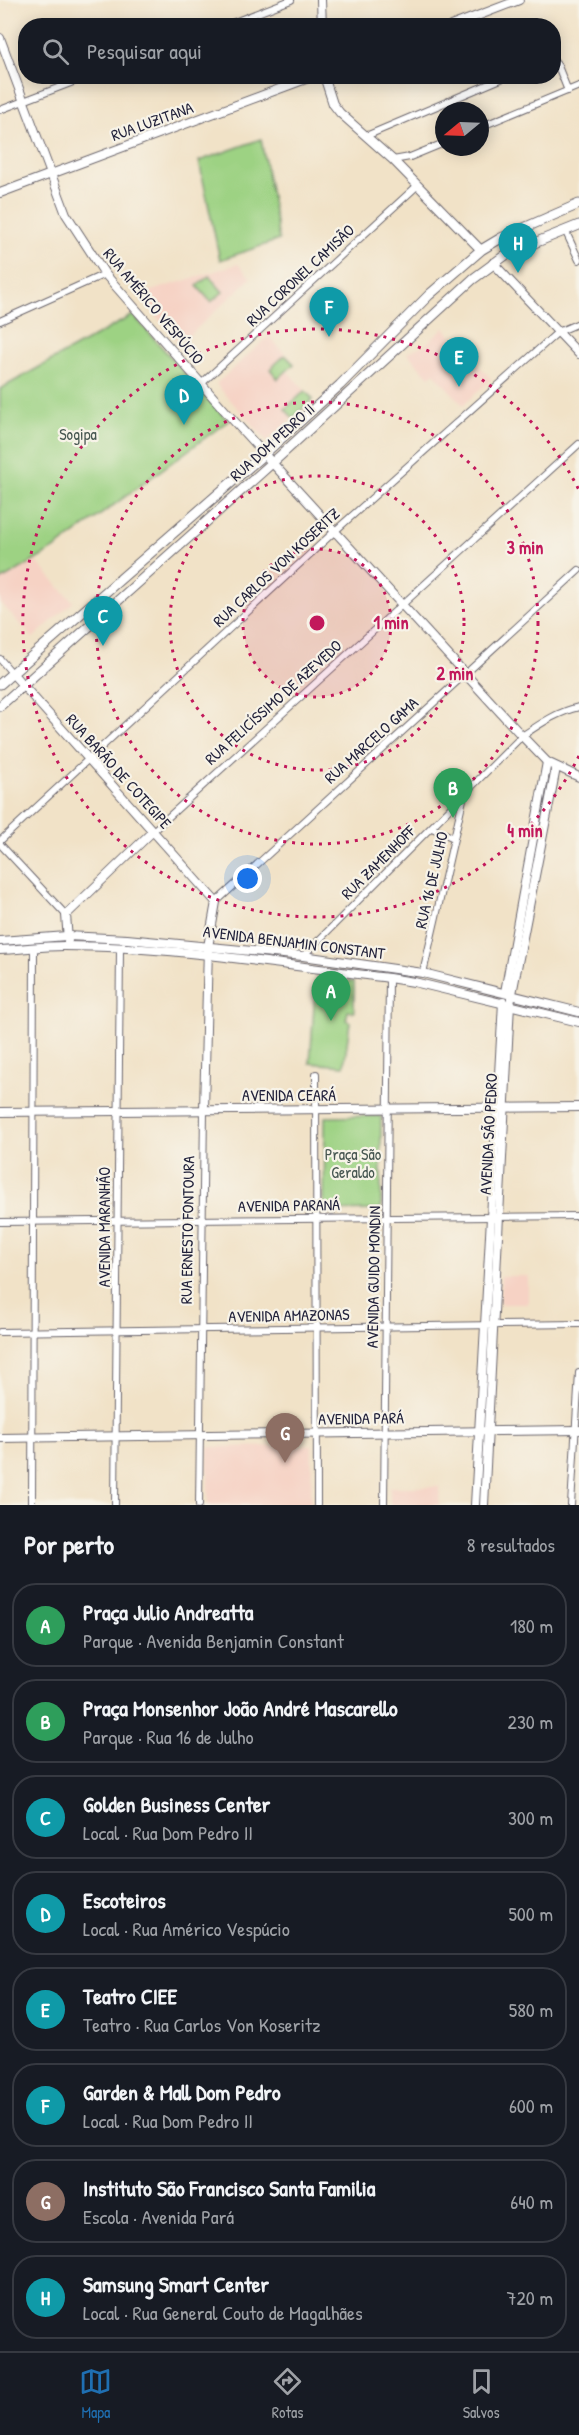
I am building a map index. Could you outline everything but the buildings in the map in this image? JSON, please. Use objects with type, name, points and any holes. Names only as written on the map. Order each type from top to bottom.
[{"type":"main road","name":"RUA DOM PEDRO II","points":[[0,684],[264,454],[340,385],[429,295],[481,250],[501,238],[579,204]]},
{"type":"main road","name":"RUA DOM PEDRO II","points":[[0,706],[493,263],[507,254],[579,225]]},
{"type":"street","points":[[245,18],[291,0]]},
{"type":"street","points":[[321,0],[322,18]]},
{"type":"street","points":[[472,18],[519,0]]},
{"type":"street","name":"RUA AMÉRICO VESPÚCIO","points":[[0,38],[66,214],[82,242],[105,274],[272,463],[522,735],[556,768],[579,777]]},
{"type":"street","points":[[561,74],[568,91]]},
{"type":"street","points":[[0,110],[69,84]]},
{"type":"street","name":"RUA LUZITANA","points":[[0,193],[293,84]]},
{"type":"street","points":[[327,84],[333,104],[393,160],[481,250]]},
{"type":"street","points":[[366,136],[489,84]]},
{"type":"street","points":[[489,124],[579,86]]},
{"type":"street","points":[[393,160],[410,157],[435,147]]},
{"type":"street","points":[[405,173],[410,157]]},
{"type":"street","name":"RUA CORONEL CAMISÃO","points":[[201,384],[418,185]]},
{"type":"street","points":[[565,230],[579,260]]},
{"type":"street","points":[[493,263],[579,354]]},
{"type":"street","points":[[0,321],[105,274]]},
{"type":"street","name":"RUA CARLOS VON KOSERITZ","points":[[0,843],[335,531],[558,332],[579,323]]},
{"type":"street","name":"RUA FELICÍSSIMO DE AZEVEDO","points":[[66,915],[153,831],[579,444]]},
{"type":"street","name":"RUA MARCELO GAMA","points":[[216,902],[579,570]]},
{"type":"street","name":"RUA BARÃO DE COTEGIPE","points":[[0,659],[216,902]]},
{"type":"street","name":"RUA ZAMENHOFF","points":[[303,956],[522,735],[548,719],[579,707]]},
{"type":"street","name":"AVENIDA SÃO PEDRO","points":[[475,1505],[483,1431],[506,1003],[544,806],[548,762]]},
{"type":"street","name":"AVENIDA SÃO PEDRO","points":[[544,806],[556,768]]},
{"type":"street","name":"RUA 16 DE JULHO","points":[[423,973],[465,794]]},
{"type":"street","points":[[432,828],[454,838]]},
{"type":"street","points":[[0,843],[66,915],[68,946]]},
{"type":"street","points":[[208,951],[216,902]]},
{"type":"street","name":"AVENIDA BENJAMIN CONSTANT","points":[[0,941],[67,936],[127,939],[389,978],[506,1003],[579,1022]]},
{"type":"street","name":"AVENIDA BENJAMIN CONSTANT","points":[[0,950],[68,946],[303,956],[423,973],[579,1012]]},
{"type":"street","points":[[32,1505],[34,948]]},
{"type":"street","name":"AVENIDA MARANHÃO","points":[[115,1505],[120,948]]},
{"type":"street","name":"RUA ERNESTO FONTOURA","points":[[199,1505],[208,951]]},
{"type":"street","name":"AVENIDA GUIDO MONDIN","points":[[384,1505],[389,978]]},
{"type":"street","points":[[316,1074],[317,1505]]},
{"type":"street","name":"AVENIDA CEARÁ","points":[[0,1112],[579,1107]]},
{"type":"street","name":"AVENIDA PARANÁ","points":[[0,1222],[579,1216]]},
{"type":"street","name":"AVENIDA AMAZONAS","points":[[0,1332],[579,1324]]},
{"type":"street","points":[[571,1505],[579,1373]]},
{"type":"street","name":"AVENIDA PARÁ","points":[[0,1438],[577,1430]]},
{"type":"street","name":"AVENIDA SÃO PEDRO","points":[[483,1431],[484,1505]]},
{"type":"shaded area","points":[[238,264],[251,278],[180,344],[138,295]]},
{"type":"shaded area","points":[[444,328],[491,379],[463,405],[434,373],[429,377],[407,353],[426,344]]},
{"type":"shaded area","points":[[269,336],[294,364],[287,371],[313,399],[267,441],[216,384]]},
{"type":"shaded area","points":[[35,560],[73,602],[33,638],[0,602],[0,581]]},
{"type":"shaded area","points":[[501,1276],[528,1276],[528,1304],[500,1304]]},
{"type":"shaded area","points":[[312,1446],[311,1505],[208,1505],[208,1447]]},
{"type":"shaded area","points":[[390,1487],[440,1487],[439,1505],[390,1505]]},
{"type":"green space","points":[[261,139],[279,240],[220,260],[199,161]]},
{"type":"green space","points":[[209,276],[223,292],[211,302],[197,286]]},
{"type":"green space","name":"Sogipa","points":[[133,315],[228,421],[54,549],[0,581],[0,389]]},
{"type":"green space","points":[[285,355],[294,364],[278,379],[270,369]]},
{"type":"green space","points":[[305,391],[313,399],[293,418],[285,409]]},
{"type":"green space","points":[[316,977],[354,982],[354,1012],[348,1011],[346,1020],[350,1022],[344,1066],[310,1063]]},
{"type":"green space","name":"Praça São Geraldo","points":[[381,1116],[381,1210],[324,1211],[325,1117]]},
{"type":"place","name":"Samsung Smart Center","points":[[518,273]]},
{"type":"place","name":"Garden & Mall Dom Pedro","points":[[329,337]]},
{"type":"place","name":"Teatro CIEE","points":[[459,387]]},
{"type":"place","name":"Escoteiros","points":[[184,425]]},
{"type":"place","name":"Golden Business Center","points":[[103,646]]},
{"type":"place","name":"Praça Monsenhor João André Mascarello","points":[[453,818]]},
{"type":"place","name":"Praça Julio Andreatta","points":[[331,1021]]},
{"type":"place","name":"Instituto São Francisco Santa Familia","points":[[285,1463]]}]
